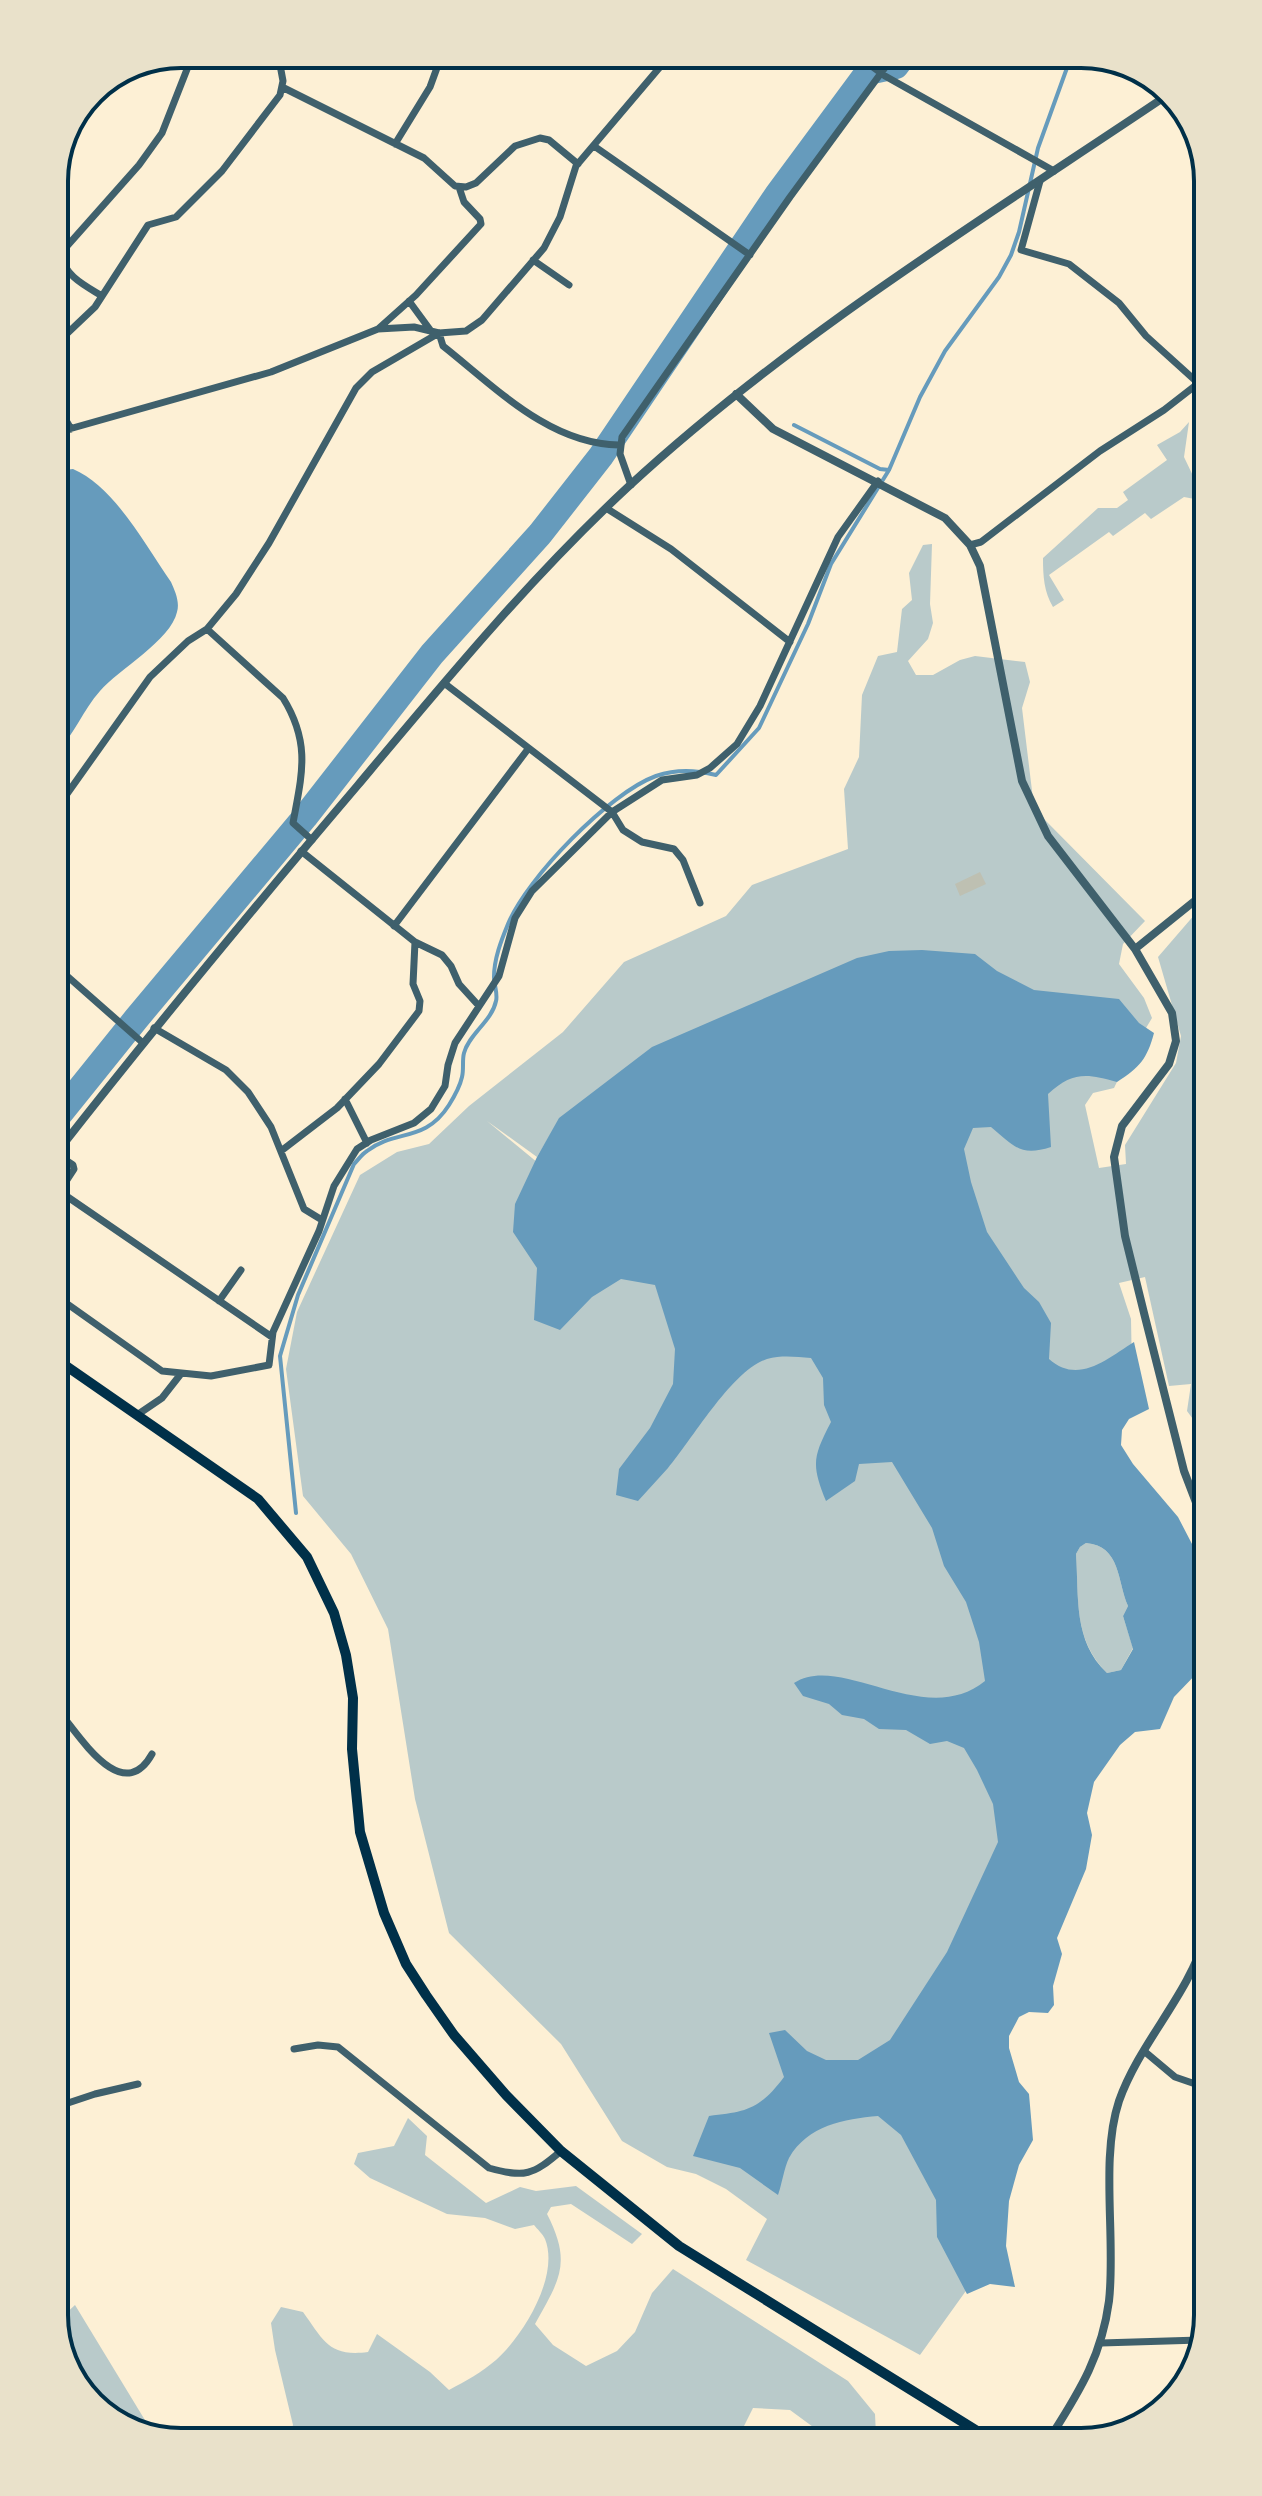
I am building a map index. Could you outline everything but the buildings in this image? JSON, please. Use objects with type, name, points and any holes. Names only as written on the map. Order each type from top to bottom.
[{"type":"main road","points":[[68,1367],[258,1499],[307,1557],[334,1613],[346,1655],[353,1698],[352,1749],[360,1832],[384,1913],[406,1964],[454,2035],[506,2095],[561,2151],[679,2246],[972,2428]]},
{"type":"street","points":[[68,245],[139,165],[162,133],[188,68]]},
{"type":"street","points":[[68,333],[95,307],[148,225],[176,217],[222,171],[280,95],[280,68]]},
{"type":"street","points":[[395,144],[430,87],[437,68]]},
{"type":"street","points":[[68,430],[271,372],[378,329],[414,327],[435,332],[466,331],[482,320],[544,248],[560,217],[578,164],[659,68]]},
{"type":"street","points":[[874,68],[1054,171]]},
{"type":"street","points":[[631,485],[619,445],[622,437],[885,68]]},
{"type":"street","points":[[282,87],[424,158],[455,186],[466,187],[476,183],[515,146],[540,138],[549,140],[578,164]]},
{"type":"street","points":[[68,1140],[154,1028],[301,851],[308,837],[501,615],[606,508],[736,394],[956,236],[1160,100]]},
{"type":"street","points":[[594,146],[750,255]]},
{"type":"street","points":[[1040,181],[1021,250],[1069,264],[1119,303],[1146,336],[1194,379]]},
{"type":"street","points":[[378,329],[409,301],[481,224],[464,202],[459,187]]},
{"type":"street","points":[[533,260],[569,285]]},
{"type":"street","points":[[68,271],[76,280],[102,296]]},
{"type":"street","points":[[409,301],[443,346],[536,419],[570,437],[603,445],[619,445]]},
{"type":"street","points":[[68,793],[150,677],[188,641],[207,629],[236,594],[269,543],[356,388],[372,372],[435,332]]},
{"type":"street","points":[[970,545],[981,542],[1100,451],[1194,387]]},
{"type":"street","points":[[736,394],[773,429],[945,518],[970,545],[980,566],[1022,781],[1048,836],[1135,949],[1172,1013],[1176,1041],[1169,1064],[1122,1126],[1114,1157],[1125,1236],[1184,1471],[1194,1497]]},
{"type":"street","points":[[68,424],[71,429]]},
{"type":"street","points":[[68,1304],[162,1371],[211,1376],[269,1365],[272,1337],[334,1186],[357,1149],[414,1123],[431,1109],[445,1086],[455,1043],[499,976],[515,918],[532,891],[612,812],[662,780],[697,775],[710,768],[737,744],[760,706],[838,537],[878,481]]},
{"type":"street","points":[[606,508],[671,549],[790,642]]},
{"type":"street","points":[[207,629],[283,698],[292,712],[303,746],[304,767],[293,823],[308,837]]},
{"type":"street","points":[[444,683],[612,812],[623,830],[642,842],[674,849],[683,860],[700,903]]},
{"type":"street","points":[[394,926],[528,749]]},
{"type":"street","points":[[301,851],[415,942],[442,955],[459,984],[479,1006]]},
{"type":"street","points":[[1135,949],[1194,901]]},
{"type":"street","points":[[281,1151],[345,1099],[379,1064],[419,1011],[420,1001],[413,984],[415,942]]},
{"type":"street","points":[[68,977],[143,1043]]},
{"type":"street","points":[[154,1028],[226,1070],[248,1092],[271,1127],[304,1209],[322,1220]]},
{"type":"street","points":[[345,1099],[367,1143]]},
{"type":"street","points":[[68,1161],[74,1169],[68,1178]]},
{"type":"street","points":[[68,1198],[272,1337]]},
{"type":"street","points":[[219,1301],[241,1270]]},
{"type":"street","points":[[137,1415],[162,1398],[180,1375]]},
{"type":"street","points":[[68,1722],[105,1766],[118,1773],[133,1772],[145,1766],[152,1754]]},
{"type":"street","points":[[1056,2428],[1093,2367],[1101,2343],[1109,2299],[1112,2137],[1119,2101],[1144,2051],[1179,1996],[1194,1962]]},
{"type":"street","points":[[294,2049],[318,2045],[338,2047],[489,2168],[512,2174],[532,2173],[561,2151]]},
{"type":"street","points":[[1144,2051],[1175,2077],[1194,2084]]},
{"type":"street","points":[[68,2103],[138,2084]]},
{"type":"street","points":[[1101,2343],[1191,2340]]},
{"type":"shaded area","points":[[1189,422],[1184,457],[1194,478],[1194,499],[1184,497],[1151,519],[1145,513],[1113,536],[1109,532],[1049,575],[1064,600],[1053,607],[1045,584],[1043,558],[1098,508],[1117,508],[1128,500],[1123,492],[1167,460],[1157,445],[1180,432]]},
{"type":"shaded area","points":[[932,544],[930,604],[933,623],[928,639],[908,661],[916,675],[933,675],[960,660],[975,656],[1025,662],[1030,682],[1022,708],[1033,799],[1045,820],[1145,921],[1123,944],[1119,964],[1144,998],[1152,1018],[1114,1088],[1093,1093],[1085,1105],[1099,1168],[1126,1164],[1125,1145],[1176,1063],[1181,1036],[1158,957],[1194,915],[1194,1420],[1187,1411],[1191,1384],[1169,1386],[1145,1277],[1119,1283],[1131,1319],[1132,1372],[1088,1395],[560,1118],[537,1157],[487,1121],[549,1172],[616,1258],[785,1326],[904,1441],[978,1584],[1018,1855],[894,2065],[804,2118],[872,2101],[906,2116],[973,2281],[920,2355],[746,2260],[767,2219],[726,2189],[696,2174],[667,2167],[622,2141],[561,2044],[449,1933],[415,1799],[388,1629],[351,1554],[303,1496],[286,1369],[297,1312],[360,1175],[397,1152],[429,1144],[469,1106],[563,1032],[624,962],[726,916],[752,885],[848,849],[844,789],[859,757],[862,695],[878,656],[897,652],[902,609],[912,600],[909,573],[923,545]]},
{"type":"shaded area","points":[[1086,1543],[1106,1551],[1112,1558],[1128,1606],[1123,1616],[1133,1648],[1121,1670],[1107,1673],[1096,1660],[1083,1632],[1076,1554]]},
{"type":"shaded area","points":[[408,2118],[427,2136],[425,2155],[486,2203],[520,2187],[536,2191],[576,2186],[642,2234],[632,2244],[571,2204],[551,2207],[547,2214],[559,2246],[560,2270],[535,2324],[553,2345],[586,2366],[617,2351],[635,2332],[652,2293],[673,2269],[848,2381],[875,2414],[876,2428],[814,2428],[790,2410],[753,2408],[743,2428],[292,2428],[271,2323],[281,2307],[303,2312],[329,2345],[344,2352],[368,2352],[377,2334],[430,2372],[449,2390],[496,2360],[527,2321],[543,2287],[548,2254],[544,2237],[534,2225],[515,2229],[485,2218],[447,2214],[370,2178],[354,2164],[358,2153],[394,2146]]},
{"type":"shaded area","points":[[75,2305],[147,2423],[112,2405],[91,2384],[83,2372],[70,2337],[68,2311]]},
{"type":"water","points":[[68,470],[88,477],[128,518],[171,582],[178,608],[173,623],[165,633],[100,691],[68,738]]},
{"type":"water","points":[[889,951],[975,954],[997,971],[1034,990],[1119,999],[1139,1023],[1154,1033],[1142,1062],[1117,1082],[1080,1076],[1048,1094],[1051,1147],[1032,1151],[1018,1148],[991,1127],[973,1128],[964,1149],[987,1232],[1051,1323],[1049,1359],[1071,1370],[1082,1370],[1103,1362],[1134,1342],[1149,1409],[1129,1419],[1122,1430],[1121,1445],[1178,1517],[1194,1548],[1194,1676],[1174,1697],[1160,1729],[1135,1732],[1120,1745],[1094,1782],[1087,1813],[1092,1835],[1086,1869],[1057,1938],[1062,1954],[1053,1986],[1054,2005],[1048,2013],[1029,2012],[1019,2017],[1009,2036],[1009,2048],[1019,2082],[1029,2094],[1033,2140],[1019,2165],[1009,2201],[1006,2246],[1015,2287],[990,2284],[967,2294],[937,2237],[936,2200],[901,2135],[878,2116],[840,2122],[806,2138],[789,2158],[778,2195],[740,2168],[693,2156],[709,2116],[752,2107],[768,2096],[784,2077],[769,2033],[785,2030],[807,2051],[826,2060],[858,2060],[890,2040],[947,1952],[998,1842],[993,1804],[977,1770],[964,1748],[947,1741],[930,1744],[906,1730],[879,1729],[864,1719],[842,1715],[829,1704],[803,1696],[794,1683],[813,1676],[835,1676],[911,1695],[936,1698],[961,1694],[985,1681],[979,1642],[966,1602],[944,1566],[932,1528],[892,1462],[859,1464],[855,1481],[826,1501],[816,1461],[831,1422],[824,1405],[823,1378],[811,1358],[778,1357],[754,1366],[713,1407],[668,1468],[638,1501],[616,1495],[619,1469],[650,1428],[673,1384],[675,1349],[655,1285],[621,1279],[592,1297],[560,1330],[534,1320],[537,1268],[513,1232],[515,1204],[559,1118],[652,1047],[857,958]],"holes":[[[1086,1543],[1106,1551],[1116,1566],[1128,1606],[1123,1616],[1133,1649],[1121,1670],[1107,1673],[1088,1647],[1083,1633],[1076,1554]]]},
{"type":"waterway","points":[[68,1104],[305,817],[432,654],[540,534],[601,456],[777,195],[868,72],[887,68]]},
{"type":"waterway","points":[[296,1513],[280,1356],[298,1295],[354,1164],[378,1144],[430,1125],[449,1105],[461,1080],[467,1046],[494,1008],[495,964],[500,943],[518,905],[551,861],[594,818],[637,785],[671,772],[716,775],[759,728],[808,624],[831,564],[889,470],[920,397],[945,351],[999,277],[1011,255],[1038,148],[1067,68]]},
{"type":"waterway","points":[[794,425],[880,469],[889,470]]}]
